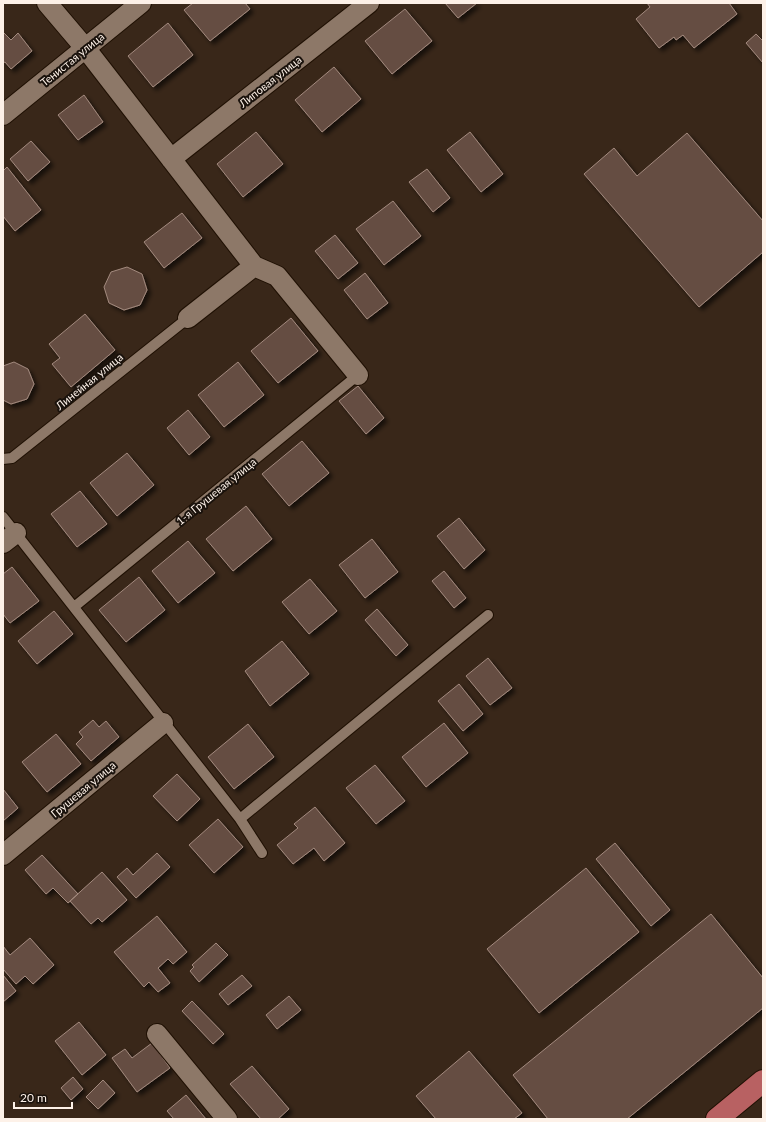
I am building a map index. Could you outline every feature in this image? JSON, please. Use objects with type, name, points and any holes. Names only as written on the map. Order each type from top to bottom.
[{"type":"main road","points":[[717,1119],[763,1081]]},
{"type":"street","points":[[47,3],[86,49],[254,266],[277,276],[358,375]]},
{"type":"street","name":"Тенистая улица","points":[[3,115],[141,3]]},
{"type":"street","name":"Липовая улица","points":[[171,159],[369,3]]},
{"type":"street","points":[[188,318],[254,266]]},
{"type":"street","name":"Грушевая улица","points":[[3,855],[164,722]]},
{"type":"street","points":[[157,1034],[227,1119]]},
{"type":"lane","name":"Линейная улица","points":[[3,459],[12,458],[188,318]]},
{"type":"lane","name":"1-я Грушевая улица","points":[[74,607],[358,375]]},
{"type":"lane","points":[[3,517],[10,538],[74,607],[240,819],[262,853]]},
{"type":"lane","points":[[240,819],[488,615]]},
{"type":"building","points":[[193,3],[245,3],[250,9],[210,41],[184,10]]},
{"type":"building","points":[[445,3],[477,3],[458,18]]},
{"type":"building","points":[[647,3],[729,3],[737,14],[694,48],[683,35],[676,40],[674,37],[659,48],[636,19],[650,7]]},
{"type":"building","points":[[405,9],[432,41],[392,74],[365,41]]},
{"type":"building","points":[[168,23],[193,55],[153,87],[128,56]]},
{"type":"building","points":[[3,32],[11,40],[18,33],[32,51],[11,69],[5,62],[3,63]]},
{"type":"building","points":[[756,34],[763,41],[763,63],[746,43]]},
{"type":"building","points":[[334,67],[361,99],[322,132],[295,100]]},
{"type":"building","points":[[84,95],[103,122],[78,140],[58,115]]},
{"type":"building","points":[[256,132],[283,164],[243,197],[217,164]]},
{"type":"building","points":[[470,132],[503,174],[481,192],[447,150]]},
{"type":"building","points":[[687,133],[763,221],[763,252],[699,307],[584,174],[614,148],[637,176]]},
{"type":"building","points":[[31,141],[50,162],[28,181],[10,159]]},
{"type":"building","points":[[7,167],[41,210],[15,231],[3,216],[3,171]]},
{"type":"building","points":[[427,169],[450,198],[433,212],[409,182]]},
{"type":"building","points":[[393,201],[421,236],[384,265],[356,229]]},
{"type":"building","points":[[182,213],[202,238],[164,268],[144,242]]},
{"type":"building","points":[[335,235],[358,263],[338,279],[315,251]]},
{"type":"building","points":[[127,267],[142,274],[147,290],[140,305],[124,310],[109,303],[104,287],[111,272]]},
{"type":"building","points":[[365,273],[388,303],[367,319],[344,290]]},
{"type":"building","points":[[85,314],[115,350],[71,387],[52,364],[60,358],[49,344]]},
{"type":"building","points":[[291,318],[318,351],[278,383],[251,351]]},
{"type":"building","points":[[14,362],[28,369],[34,384],[27,399],[11,404],[3,400],[3,366]]},
{"type":"building","points":[[238,362],[264,395],[224,427],[198,395]]},
{"type":"building","points":[[358,386],[384,418],[366,434],[339,401]]},
{"type":"building","points":[[188,410],[210,437],[189,455],[167,428]]},
{"type":"building","points":[[302,441],[329,473],[289,506],[262,474]]},
{"type":"building","points":[[127,453],[154,485],[117,516],[90,483]]},
{"type":"building","points":[[80,491],[107,524],[77,547],[51,514]]},
{"type":"building","points":[[246,506],[272,539],[233,571],[206,539]]},
{"type":"building","points":[[459,518],[485,550],[464,569],[437,536]]},
{"type":"building","points":[[372,539],[398,572],[365,598],[339,565]]},
{"type":"building","points":[[188,541],[215,573],[178,603],[152,571]]},
{"type":"building","points":[[12,567],[39,601],[10,623],[3,614],[3,574]]},
{"type":"building","points":[[444,571],[466,598],[454,608],[432,581]]},
{"type":"building","points":[[139,577],[165,610],[126,642],[99,610]]},
{"type":"building","points":[[310,579],[337,611],[309,634],[282,602]]},
{"type":"building","points":[[377,609],[408,645],[396,656],[365,620]]},
{"type":"building","points":[[54,611],[73,634],[37,664],[18,641]]},
{"type":"building","points":[[282,641],[309,674],[270,706],[245,671]]},
{"type":"building","points":[[488,658],[512,688],[490,705],[466,676]]},
{"type":"building","points":[[459,684],[483,714],[463,731],[438,701]]},
{"type":"building","points":[[93,720],[99,727],[106,721],[119,737],[91,761],[76,744],[83,737],[79,732]]},
{"type":"building","points":[[444,723],[468,753],[426,787],[402,757]]},
{"type":"building","points":[[248,724],[274,757],[234,789],[208,757]]},
{"type":"building","points":[[56,734],[81,764],[47,792],[22,762]]},
{"type":"building","points":[[375,765],[405,801],[376,824],[346,788]]},
{"type":"building","points":[[177,774],[200,799],[177,821],[153,796]]},
{"type":"building","points":[[3,789],[18,808],[3,821]]},
{"type":"building","points":[[315,807],[345,843],[324,861],[314,848],[293,864],[277,845],[298,828],[294,824]]},
{"type":"building","points":[[218,819],[243,847],[214,873],[189,845]]},
{"type":"building","points":[[615,843],[670,910],[651,926],[596,859]]},
{"type":"building","points":[[157,853],[170,867],[136,898],[117,877],[127,868],[133,875]]},
{"type":"building","points":[[42,855],[78,894],[68,903],[53,888],[46,894],[25,870]]},
{"type":"building","points":[[586,868],[639,932],[539,1013],[487,949]]},
{"type":"building","points":[[102,872],[127,900],[102,922],[98,918],[91,924],[70,901]]},
{"type":"building","points":[[711,914],[763,978],[763,1008],[627,1119],[548,1119],[513,1075]]},
{"type":"building","points":[[157,916],[187,952],[173,964],[168,959],[158,968],[170,983],[158,992],[149,982],[144,987],[114,952]]},
{"type":"building","points":[[30,938],[54,965],[33,984],[25,976],[16,984],[3,969],[3,946],[10,955]]},
{"type":"building","points":[[216,943],[228,955],[199,982],[190,971],[194,967],[192,965]]},
{"type":"building","points":[[3,975],[16,991],[3,1002]]},
{"type":"building","points":[[242,975],[252,986],[228,1005],[219,994]]},
{"type":"building","points":[[289,996],[301,1010],[277,1029],[266,1015]]},
{"type":"building","points":[[192,1001],[224,1034],[213,1044],[182,1011]]},
{"type":"building","points":[[79,1022],[106,1055],[82,1075],[55,1041]]},
{"type":"building","points":[[152,1043],[170,1068],[137,1092],[112,1058],[125,1049],[132,1058]]},
{"type":"building","points":[[469,1051],[522,1113],[514,1119],[436,1119],[416,1096]]},
{"type":"building","points":[[252,1066],[289,1109],[278,1119],[261,1119],[230,1084]]},
{"type":"building","points":[[73,1077],[83,1089],[71,1100],[61,1088]]},
{"type":"building","points":[[103,1080],[115,1093],[98,1109],[86,1097]]},
{"type":"building","points":[[186,1095],[206,1119],[174,1119],[167,1111]]}]
